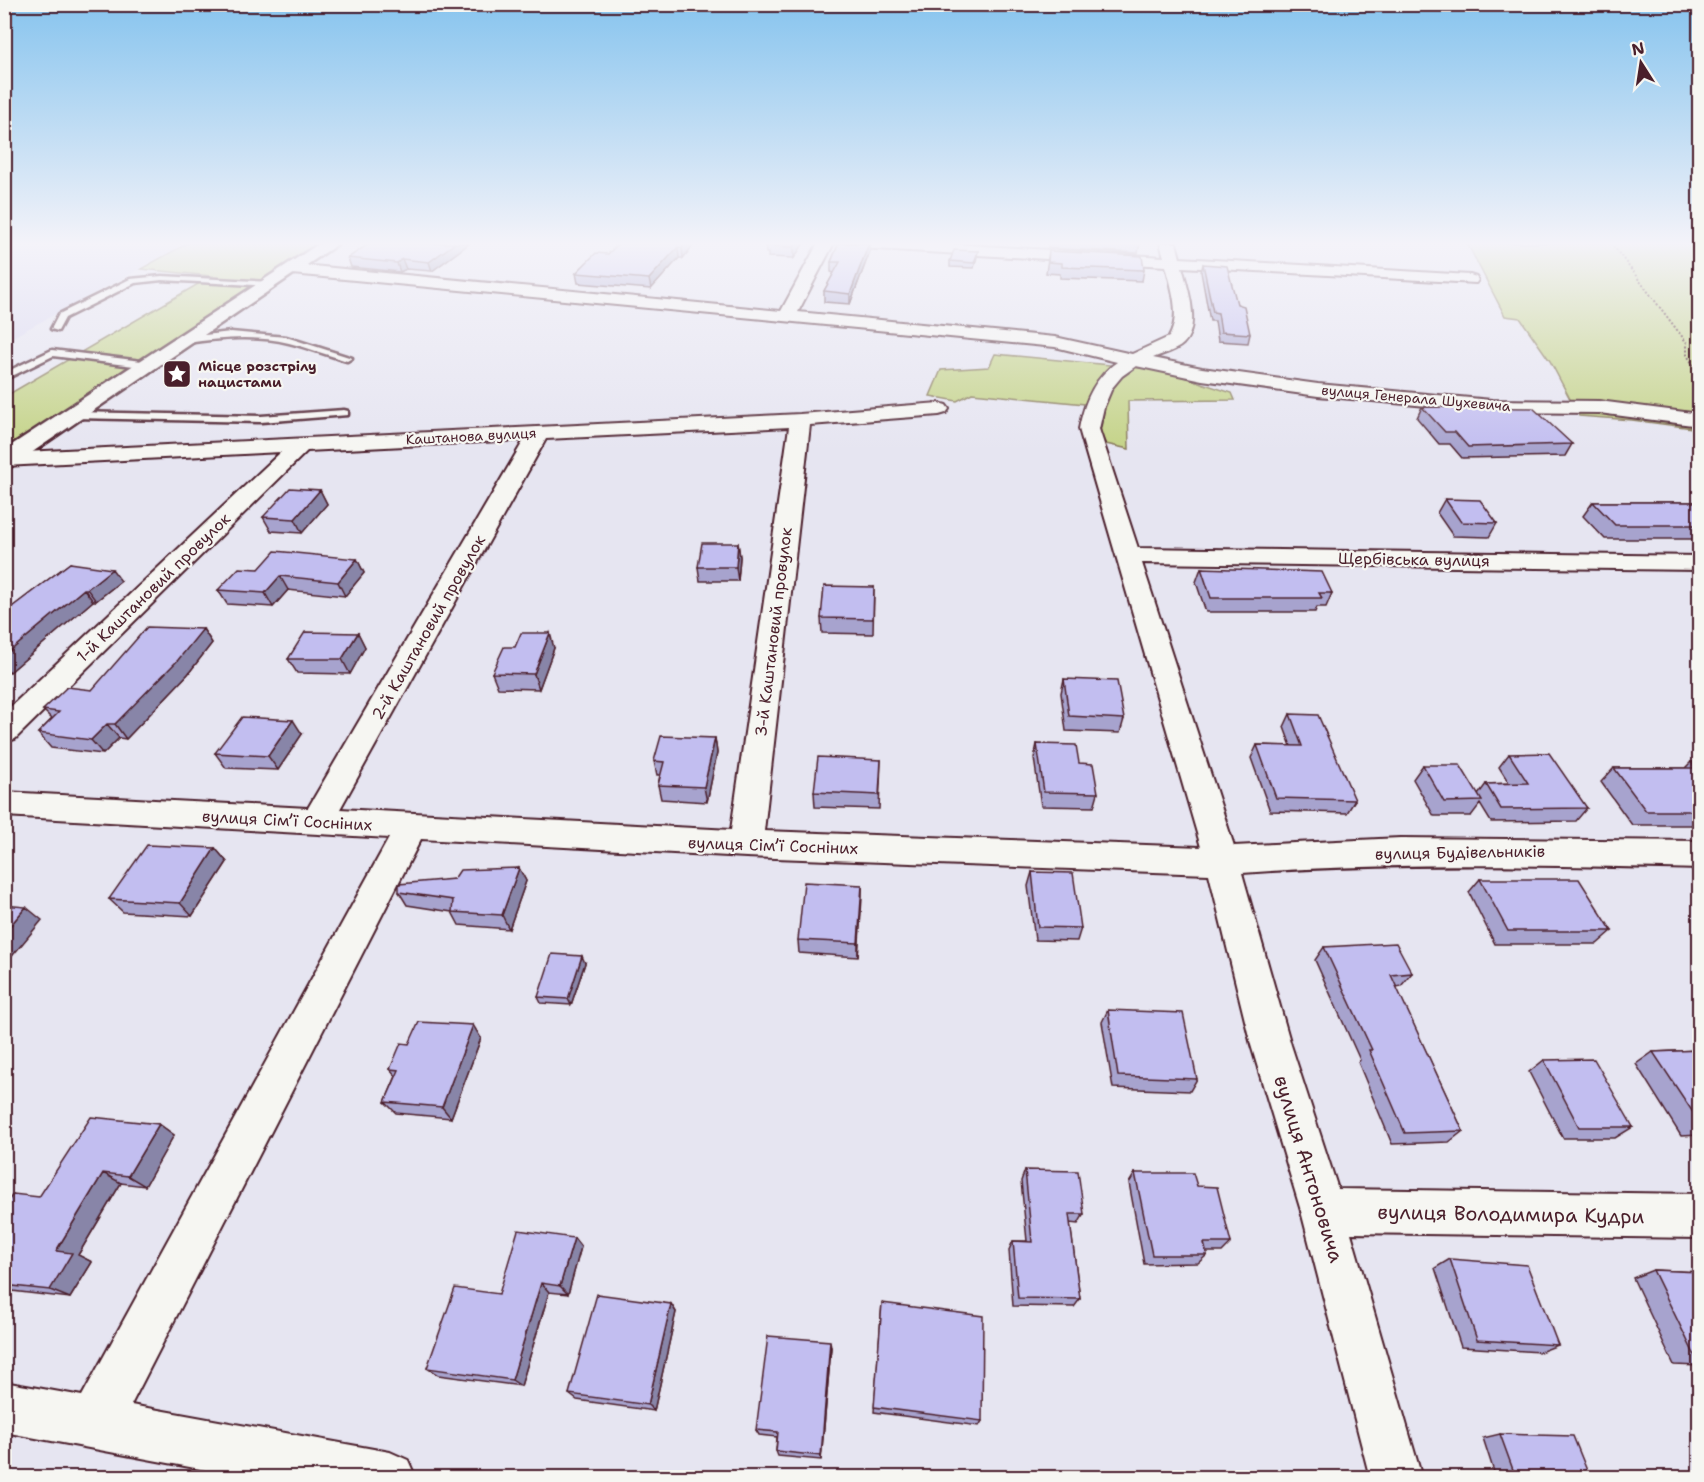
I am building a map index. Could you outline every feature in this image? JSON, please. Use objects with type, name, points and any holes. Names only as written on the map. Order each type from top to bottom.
[{"type":"street","points":[[6,460],[228,312]]},
{"type":"street","name":"вулиця Генерала Шухевича","points":[[747,312],[1055,342],[1202,374],[1318,390],[1492,406],[1599,407],[1700,420]]},
{"type":"street","points":[[787,316],[789,312]]},
{"type":"street","points":[[1183,312],[1181,332],[1176,341],[1117,369],[1103,387],[1094,405],[1089,429],[1222,861]]},
{"type":"street","name":"Каштанова вулиця","points":[[6,460],[800,420],[939,409]]},
{"type":"street","name":"3-й Каштановий провулок","points":[[746,844],[800,420]]},
{"type":"street","name":"2-й Каштановий провулок","points":[[316,822],[539,433]]},
{"type":"street","name":"1-й Каштановий провулок","points":[[4,731],[302,444]]},
{"type":"street","name":"Щербівська вулиця","points":[[1128,555],[1700,563]]},
{"type":"street","name":"вулиця Сім’ї Сосніних","points":[[4,804],[411,828],[746,844],[1222,861]]},
{"type":"street","points":[[94,1424],[411,828]]},
{"type":"street","name":"вулиця Будівельників","points":[[1222,861],[1293,855],[1547,851],[1700,855]]},
{"type":"street","name":"вулиця Антоновича","points":[[1222,861],[1271,1045],[1323,1211],[1396,1478]]},
{"type":"street","name":"вулиця Володимира Кудри","points":[[1323,1211],[1700,1216]]},
{"type":"street","points":[[4,1407],[390,1478]]},
{"type":"lane","points":[[55,329],[62,316],[70,312]]},
{"type":"lane","points":[[187,340],[253,334],[294,340],[347,358]]},
{"type":"lane","points":[[4,377],[53,349],[150,365]]},
{"type":"lane","points":[[75,415],[261,418],[344,413]]},
{"type":"path","points":[[1663,312],[1687,344],[1687,355],[1700,376]]},
{"type":"shaded area","points":[[5,312],[59,312],[5,341]]},
{"type":"green space","points":[[150,312],[217,312],[41,432],[5,448],[4,397]]},
{"type":"green space","points":[[1503,312],[1699,312],[1699,429],[1579,416],[1550,361],[1520,318],[1505,316]]},
{"type":"green space","points":[[995,354],[1162,370],[1232,393],[1235,400],[1128,401],[1129,449],[1106,444],[1100,433],[1105,406],[972,393],[957,401],[930,396],[941,370],[989,367]]},
{"type":"building","points":[[1214,312],[1245,312],[1250,334],[1221,332],[1218,313]]},
{"type":"building","points":[[1422,407],[1533,408],[1572,444],[1468,447],[1455,432],[1445,432]]},
{"type":"building","points":[[290,488],[320,490],[295,519],[263,517]]},
{"type":"building","points":[[1445,499],[1480,500],[1497,523],[1461,522]]},
{"type":"building","points":[[1593,502],[1699,502],[1700,525],[1615,525]]},
{"type":"building","points":[[702,543],[738,543],[736,567],[698,567]]},
{"type":"building","points":[[275,551],[357,559],[338,582],[280,576],[265,593],[218,590],[239,568],[259,569]]},
{"type":"building","points":[[70,563],[112,569],[84,589],[4,656],[4,613]]},
{"type":"building","points":[[1201,568],[1322,572],[1332,593],[1319,593],[1322,598],[1211,598]]},
{"type":"building","points":[[824,586],[874,587],[873,619],[821,618]]},
{"type":"building","points":[[147,627],[203,629],[178,660],[115,724],[107,724],[91,740],[38,733],[59,712],[43,710],[67,687],[92,690]]},
{"type":"building","points":[[305,632],[358,633],[342,659],[288,659]]},
{"type":"building","points":[[521,633],[550,633],[534,674],[492,673],[504,647],[515,647]]},
{"type":"building","points":[[1064,679],[1117,681],[1124,719],[1069,716]]},
{"type":"building","points":[[1290,714],[1318,715],[1355,800],[1276,798],[1257,745],[1302,746]]},
{"type":"building","points":[[242,717],[293,720],[268,756],[215,753]]},
{"type":"building","points":[[661,736],[715,738],[704,787],[658,785],[664,762],[654,761]]},
{"type":"building","points":[[1037,744],[1076,745],[1079,763],[1093,764],[1098,793],[1044,792]]},
{"type":"building","points":[[1549,753],[1587,808],[1501,809],[1486,784],[1528,783],[1509,754]]},
{"type":"building","points":[[818,757],[881,760],[879,795],[814,792]]},
{"type":"building","points":[[1691,762],[1700,762],[1700,811],[1646,811],[1614,768],[1695,768]]},
{"type":"building","points":[[1423,765],[1460,765],[1482,801],[1444,802]]},
{"type":"building","points":[[147,845],[215,848],[180,903],[109,899]]},
{"type":"building","points":[[519,868],[502,915],[452,912],[453,900],[399,892],[399,884],[454,879],[460,870]]},
{"type":"building","points":[[1032,872],[1073,873],[1081,928],[1038,927]]},
{"type":"building","points":[[1480,879],[1579,879],[1612,931],[1508,931]]},
{"type":"building","points":[[804,882],[862,885],[858,943],[798,940]]},
{"type":"building","points":[[4,905],[26,907],[4,933]]},
{"type":"building","points":[[1396,943],[1412,973],[1391,975],[1463,1131],[1405,1133],[1369,1050],[1372,1050],[1324,947]]},
{"type":"building","points":[[552,954],[582,956],[568,999],[538,997]]},
{"type":"building","points":[[1108,1010],[1183,1013],[1197,1079],[1118,1076]]},
{"type":"building","points":[[419,1022],[473,1025],[442,1107],[385,1102],[399,1070],[390,1069],[401,1043],[409,1044]]},
{"type":"building","points":[[1700,1050],[1700,1123],[1653,1052]]},
{"type":"building","points":[[1594,1059],[1633,1127],[1579,1127],[1544,1060]]},
{"type":"building","points":[[91,1117],[159,1124],[128,1176],[103,1173],[56,1251],[72,1253],[50,1290],[4,1285],[4,1207],[13,1194],[39,1197]]},
{"type":"building","points":[[1025,1170],[1078,1171],[1084,1214],[1069,1214],[1080,1299],[1018,1298],[1013,1241],[1032,1242]]},
{"type":"building","points":[[1135,1173],[1193,1173],[1197,1186],[1217,1187],[1231,1243],[1204,1243],[1207,1255],[1152,1255]]},
{"type":"building","points":[[518,1230],[574,1238],[560,1286],[541,1283],[512,1380],[427,1368],[455,1288],[499,1294]]},
{"type":"building","points":[[1450,1259],[1527,1265],[1558,1345],[1477,1340]]},
{"type":"building","points":[[1653,1270],[1700,1272],[1700,1359],[1696,1358]]},
{"type":"building","points":[[597,1294],[671,1304],[648,1405],[569,1394]]},
{"type":"building","points":[[882,1303],[983,1316],[982,1421],[874,1407]]},
{"type":"building","points":[[768,1336],[830,1341],[821,1456],[776,1451],[778,1432],[756,1430]]},
{"type":"building","points":[[1500,1434],[1573,1436],[1590,1478],[1516,1478]]},
{"type":"place","name":"Місце розстрілу нацистами","points":[[177,374]]}]
